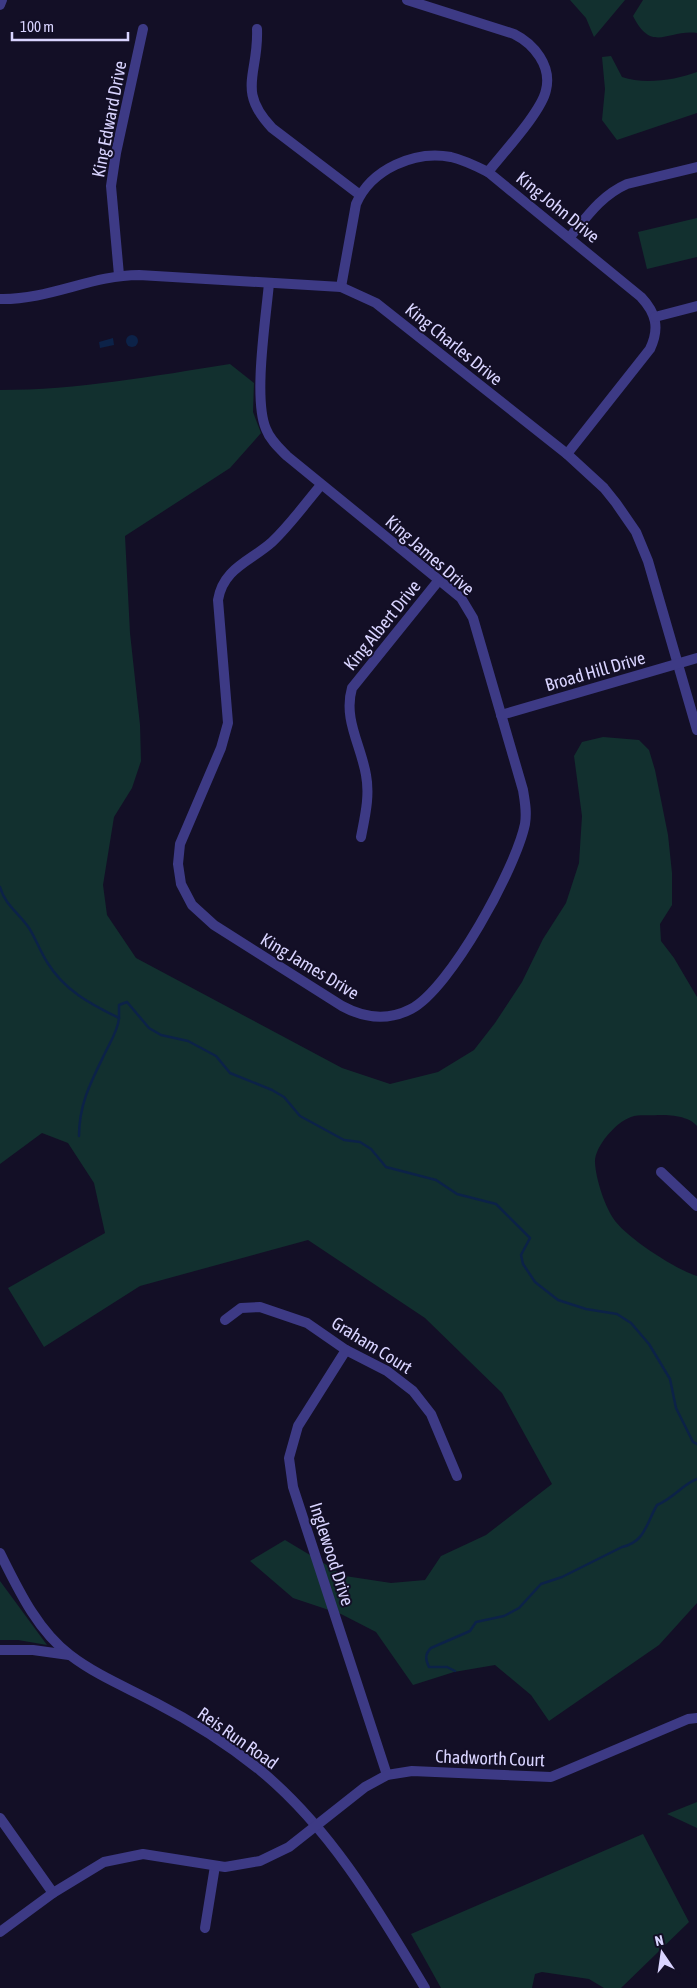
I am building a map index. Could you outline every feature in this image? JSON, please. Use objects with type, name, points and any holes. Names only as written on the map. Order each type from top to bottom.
[{"type":"street","points":[[0,5],[2,0]]},
{"type":"street","points":[[407,0],[514,34],[526,40],[538,54],[546,74],[544,98],[488,172]]},
{"type":"street","name":"King Edward Drive","points":[[119,275],[111,186],[116,153],[143,29]]},
{"type":"street","points":[[257,29],[258,44],[250,86],[252,101],[260,115],[272,128],[360,195]]},
{"type":"street","name":"King John Drive","points":[[341,287],[353,214],[360,195],[388,168],[413,159],[453,158],[488,172],[570,237],[641,297],[652,310],[655,317]]},
{"type":"street","points":[[570,237],[600,200],[617,188],[697,167]]},
{"type":"street","name":"King Charles Drive","points":[[0,299],[41,296],[119,275],[341,287],[376,303],[567,454],[604,488],[636,532],[648,561],[697,730]]},
{"type":"street","name":"King James Drive","points":[[269,283],[260,388],[263,420],[268,433],[278,447],[321,485],[461,598],[473,618],[524,790],[526,814],[521,837],[514,860],[495,900],[435,990],[412,1009],[390,1016],[377,1017],[352,1012],[214,926],[192,905],[179,873],[178,853],[185,831],[221,748],[228,723],[218,600],[220,589],[230,572],[273,541],[321,485]]},
{"type":"street","points":[[567,454],[628,380],[650,349],[656,332],[655,317],[697,306]]},
{"type":"street","name":"King Albert Drive","points":[[361,837],[367,799],[367,777],[350,718],[351,694],[362,675],[439,580]]},
{"type":"street","name":"Broad Hill Drive","points":[[501,715],[697,658]]},
{"type":"street","points":[[661,1172],[697,1206]]},
{"type":"street","name":"Graham Court","points":[[225,1320],[241,1308],[260,1307],[307,1323],[346,1350],[387,1371],[413,1391],[431,1414],[457,1476]]},
{"type":"street","name":"Inglewood Drive","points":[[346,1350],[298,1426],[290,1458],[293,1487],[388,1775]]},
{"type":"street","name":"Reis Run Road","points":[[0,1553],[22,1596],[41,1624],[69,1655],[94,1671],[166,1708],[234,1751],[279,1786],[316,1826],[372,1900],[425,1988]]},
{"type":"street","points":[[0,1650],[33,1650],[69,1655]]},
{"type":"street","name":"Chadworth Court","points":[[0,1932],[53,1893],[93,1867],[124,1857],[154,1855],[215,1866],[236,1866],[270,1858],[289,1847],[365,1787],[388,1775],[412,1771],[550,1777],[697,1718]]},
{"type":"street","points":[[0,1818],[53,1893]]},
{"type":"street","points":[[205,1928],[215,1866]]},
{"type":"green space","points":[[570,0],[625,0],[594,37],[586,18]]},
{"type":"green space","points":[[643,0],[697,0],[697,33],[661,37],[647,34],[633,16]]},
{"type":"green space","points":[[611,56],[622,77],[640,81],[680,77],[697,72],[697,113],[617,140],[602,120],[605,89],[602,57]]},
{"type":"green space","points":[[697,218],[697,257],[647,269],[638,232]]},
{"type":"green space","points":[[230,364],[254,383],[253,412],[261,433],[230,468],[125,536],[130,633],[140,725],[141,761],[132,788],[114,817],[103,885],[107,915],[136,958],[342,1068],[390,1084],[438,1072],[474,1050],[495,1023],[522,982],[543,939],[566,903],[579,863],[582,816],[574,756],[582,742],[603,737],[639,740],[649,750],[655,770],[668,835],[672,873],[672,905],[660,924],[661,941],[674,958],[697,997],[697,1126],[685,1118],[674,1116],[641,1115],[631,1117],[619,1124],[607,1136],[598,1150],[595,1163],[604,1199],[619,1226],[651,1252],[676,1267],[697,1276],[697,1603],[659,1645],[549,1721],[531,1695],[495,1665],[454,1672],[413,1685],[376,1632],[341,1614],[293,1598],[250,1561],[285,1540],[345,1576],[391,1583],[425,1580],[441,1556],[486,1535],[552,1484],[502,1393],[425,1318],[308,1240],[140,1286],[44,1347],[8,1288],[105,1233],[94,1183],[68,1143],[42,1133],[0,1164],[0,390],[87,385]]},
{"type":"green space","points":[[0,1581],[47,1645],[18,1640],[0,1640]]},
{"type":"green space","points":[[697,1802],[697,1828],[667,1814]]},
{"type":"green space","points":[[643,1834],[689,1922],[621,1988],[604,1988],[589,1979],[542,1972],[535,1974],[532,1988],[441,1988],[411,1934]]},
{"type":"water","points":[[130,335],[134,335],[138,341],[134,347],[130,347],[126,343],[126,339]]},
{"type":"water","points":[[113,338],[114,345],[100,348],[99,342]]},
{"type":"waterway","points":[[0,887],[9,904],[29,928],[54,972],[61,981],[88,1002],[119,1018],[119,1005],[127,1002],[149,1028],[161,1035],[188,1041],[216,1056],[230,1073],[272,1090],[284,1097],[300,1116],[344,1140],[360,1142],[371,1149],[386,1167],[436,1180],[457,1194],[496,1204],[530,1238],[521,1255],[523,1264],[535,1282],[558,1300],[586,1309],[617,1314],[631,1323],[649,1344],[670,1379],[676,1408],[693,1442],[697,1444]]},
{"type":"waterway","points":[[79,1136],[81,1113],[87,1092],[114,1035],[119,1018]]},
{"type":"waterway","points":[[455,1671],[447,1667],[429,1667],[426,1657],[429,1650],[470,1631],[476,1622],[504,1616],[519,1608],[541,1584],[562,1577],[622,1547],[630,1545],[640,1537],[657,1505],[697,1479]]}]
